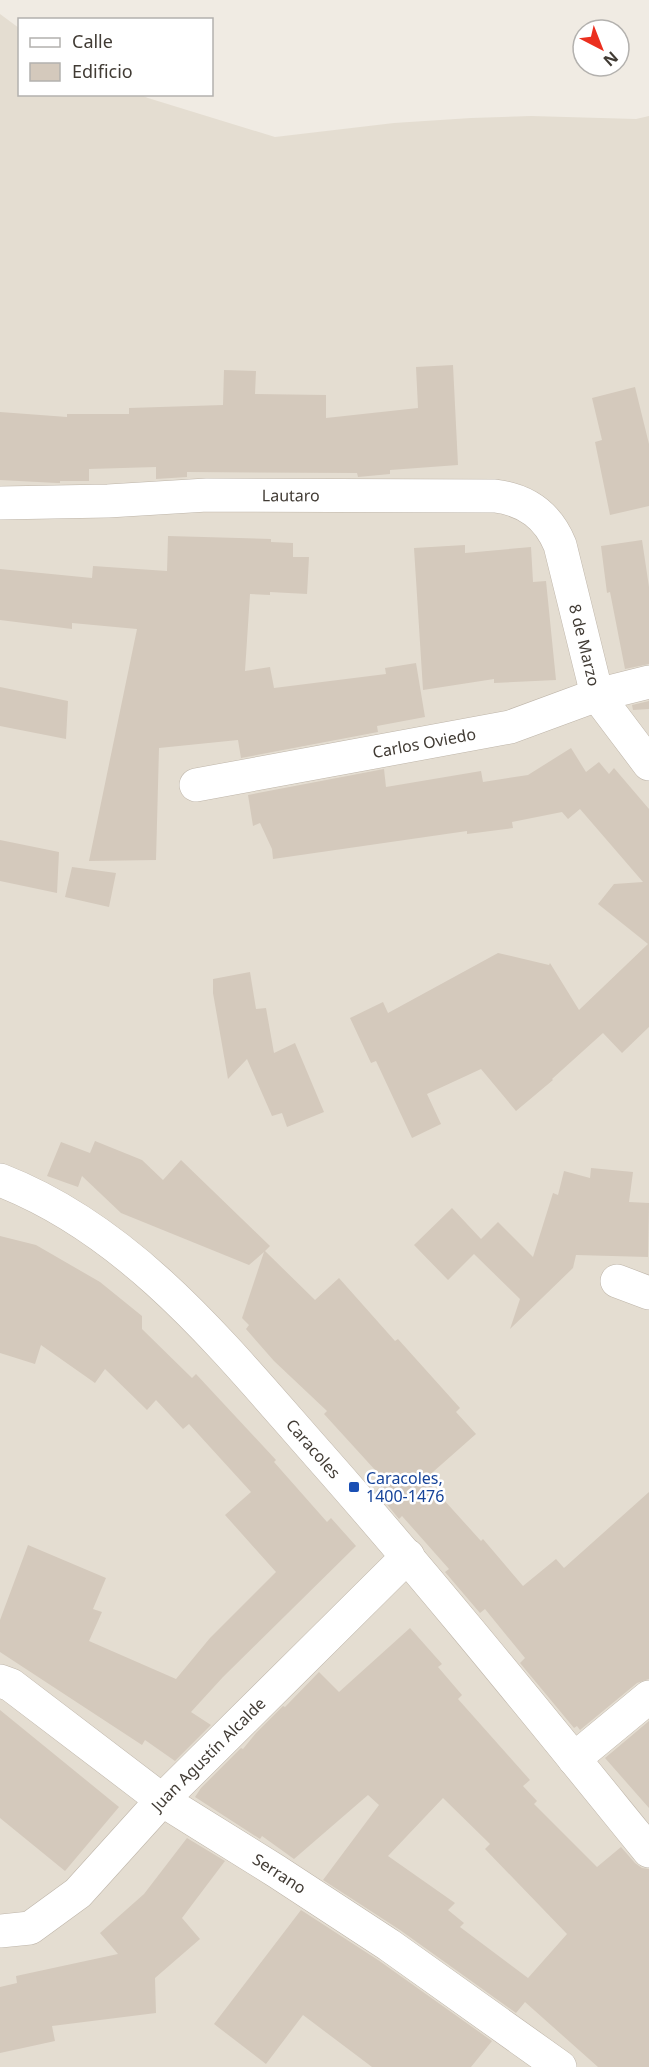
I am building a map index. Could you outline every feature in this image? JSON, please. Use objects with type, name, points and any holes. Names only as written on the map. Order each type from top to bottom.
[{"type":"street","name":"Lautaro","points":[[0,503],[108,501],[207,495],[495,496],[509,498],[535,510],[555,532],[560,545]]},
{"type":"street","name":"8 de Marzo","points":[[560,545],[597,695],[649,764]]},
{"type":"street","name":"Carlos Oviedo","points":[[196,785],[510,727],[597,695],[649,681]]},
{"type":"street","name":"Caracoles","points":[[0,1180],[32,1192],[106,1238],[144,1268],[221,1344],[408,1556],[649,1851]]},
{"type":"street","points":[[617,1281],[649,1293]]},
{"type":"street","name":"Juan Agustín Alcalde","points":[[0,1931],[30,1928],[78,1893],[162,1800],[408,1556]]},
{"type":"street","name":"Serrano","points":[[0,1681],[11,1685],[162,1800],[389,1945],[560,2067]]},
{"type":"street","points":[[574,1759],[649,1697]]},
{"type":"shaded area","points":[[0,14],[18,27],[18,96],[143,96],[275,137],[394,123],[471,118],[531,116],[636,119],[649,116],[649,2067],[0,2067]]},
{"type":"building","points":[[453,365],[458,465],[390,470],[390,474],[358,477],[357,473],[187,472],[187,477],[156,479],[156,467],[89,469],[89,481],[60,481],[57,483],[0,480],[0,412],[67,417],[67,414],[129,414],[129,408],[223,405],[224,370],[256,371],[255,394],[326,395],[326,418],[418,408],[416,367]]},
{"type":"building","points":[[635,387],[649,444],[649,506],[610,515],[595,442],[602,440],[592,398]]},
{"type":"building","points":[[168,536],[271,539],[271,542],[293,543],[293,557],[309,557],[307,594],[270,592],[270,595],[250,594],[245,671],[270,667],[274,688],[386,674],[385,668],[416,663],[425,717],[377,726],[378,732],[241,758],[238,740],[159,748],[156,860],[89,861],[137,629],[72,623],[72,629],[0,620],[0,569],[92,578],[93,566],[167,571]]},
{"type":"building","points":[[642,540],[649,587],[649,664],[625,669],[610,592],[607,593],[601,546]]},
{"type":"building","points":[[465,545],[465,553],[531,547],[533,582],[546,581],[556,680],[494,683],[494,679],[423,690],[414,548]]},
{"type":"building","points":[[0,687],[68,701],[66,739],[0,726]]},
{"type":"building","points":[[649,701],[649,709],[633,710],[632,705]]},
{"type":"building","points":[[571,748],[586,772],[599,762],[609,774],[614,768],[649,809],[649,1027],[622,1053],[603,1033],[516,1111],[481,1069],[427,1094],[441,1124],[412,1138],[376,1061],[371,1063],[350,1018],[383,1002],[388,1013],[498,953],[549,965],[550,963],[579,1010],[648,944],[598,904],[614,884],[643,882],[580,809],[568,819],[562,812],[512,822],[513,828],[467,834],[467,831],[273,859],[272,849],[260,823],[253,826],[248,795],[384,769],[386,787],[481,771],[483,782],[528,775]]},
{"type":"building","points":[[0,840],[59,852],[57,893],[0,881]]},
{"type":"building","points":[[72,867],[116,873],[109,907],[65,897]]},
{"type":"building","points":[[250,972],[256,1009],[266,1008],[274,1053],[295,1043],[324,1112],[287,1127],[282,1113],[272,1116],[247,1059],[228,1079],[213,993],[213,979]]},
{"type":"building","points":[[95,1141],[142,1160],[163,1180],[181,1160],[270,1246],[265,1251],[315,1300],[339,1278],[395,1341],[398,1339],[460,1408],[456,1412],[476,1434],[425,1479],[481,1541],[483,1539],[523,1586],[556,1559],[564,1568],[649,1492],[649,1679],[637,1683],[580,1730],[577,1726],[574,1728],[520,1663],[525,1658],[485,1609],[480,1613],[445,1572],[449,1569],[402,1516],[399,1519],[376,1491],[386,1482],[324,1414],[327,1411],[274,1361],[246,1329],[249,1325],[242,1318],[264,1252],[249,1265],[121,1213],[82,1176],[78,1187],[47,1176],[61,1142],[90,1153]]},
{"type":"building","points":[[591,1168],[633,1172],[629,1202],[649,1203],[648,1257],[576,1255],[573,1268],[510,1329],[520,1299],[474,1254],[448,1280],[414,1245],[452,1208],[481,1239],[498,1222],[533,1257],[553,1193],[558,1195],[564,1171],[590,1178]]},
{"type":"building","points":[[0,1236],[36,1245],[100,1282],[142,1316],[142,1329],[192,1378],[196,1374],[276,1460],[274,1462],[327,1522],[331,1518],[356,1546],[223,1677],[191,1712],[211,1725],[175,1761],[145,1740],[142,1745],[0,1652],[0,1620],[28,1545],[106,1578],[93,1609],[102,1612],[89,1641],[176,1679],[210,1638],[276,1572],[225,1515],[251,1492],[189,1424],[183,1429],[156,1400],[147,1410],[105,1369],[95,1383],[41,1345],[35,1364],[0,1353]]},
{"type":"building","points":[[410,1628],[442,1664],[438,1667],[462,1695],[458,1699],[530,1780],[523,1786],[537,1801],[534,1804],[597,1867],[621,1847],[635,1863],[642,1868],[649,1869],[649,2067],[598,2067],[525,2002],[516,2013],[400,1930],[323,1880],[379,1805],[368,1795],[294,1859],[262,1836],[260,1839],[195,1797],[201,1788],[319,1672],[339,1692]],"holes":[[[443,1798],[490,1844],[485,1849],[567,1934],[528,1978],[460,1927],[464,1923],[448,1910],[455,1903],[388,1856]]]},
{"type":"building","points":[[0,1710],[119,1807],[65,1871],[0,1818]]},
{"type":"building","points":[[649,1721],[649,1808],[605,1758]]},
{"type":"building","points":[[187,1838],[225,1861],[182,1918],[200,1939],[155,1978],[156,2013],[52,2026],[55,2041],[0,2053],[0,1987],[17,1983],[16,1976],[118,1954],[100,1933],[144,1894]]},
{"type":"building","points":[[301,1910],[378,1960],[492,2041],[471,2067],[372,2067],[303,2015],[266,2064],[214,2024]]},
{"type":"place","name":"Caracoles, 1400-1476","points":[[354,1487]]}]
